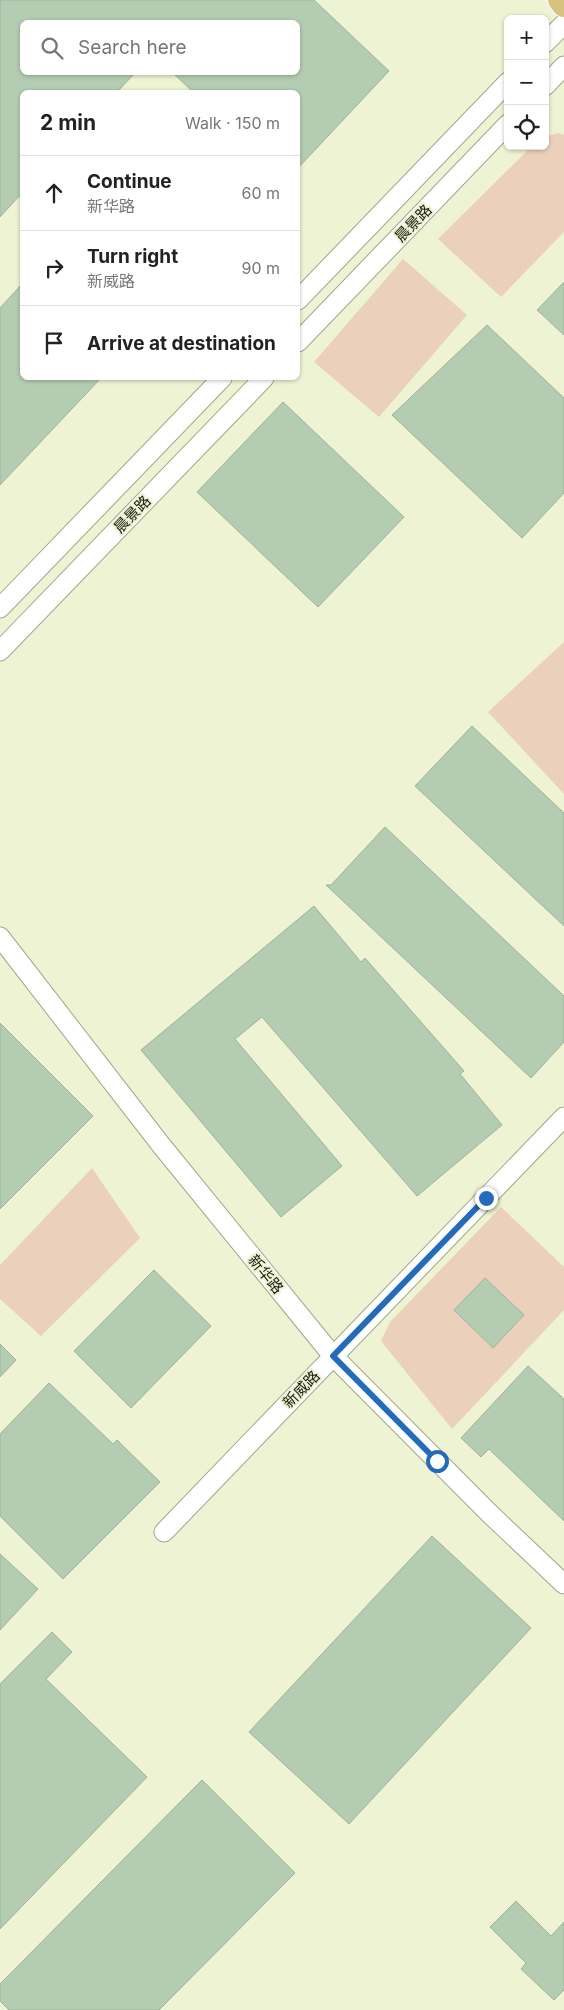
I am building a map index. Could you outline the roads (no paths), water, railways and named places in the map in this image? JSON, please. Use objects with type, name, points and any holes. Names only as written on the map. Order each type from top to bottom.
[{"type":"main road","points":[[560,0],[564,5]]},
{"type":"street","points":[[549,39],[564,24]]},
{"type":"street","points":[[549,82],[564,66]]},
{"type":"street","name":"晨景路","points":[[300,298],[504,86]]},
{"type":"street","name":"晨景路","points":[[300,340],[504,128]]},
{"type":"street","name":"晨景路","points":[[0,608],[220,380]]},
{"type":"street","name":"晨景路","points":[[0,651],[262,380]]},
{"type":"street","name":"新华路","points":[[0,937],[160,1145],[333,1356],[564,1584]]},
{"type":"street","name":"新威路","points":[[164,1532],[564,1117]]}]
